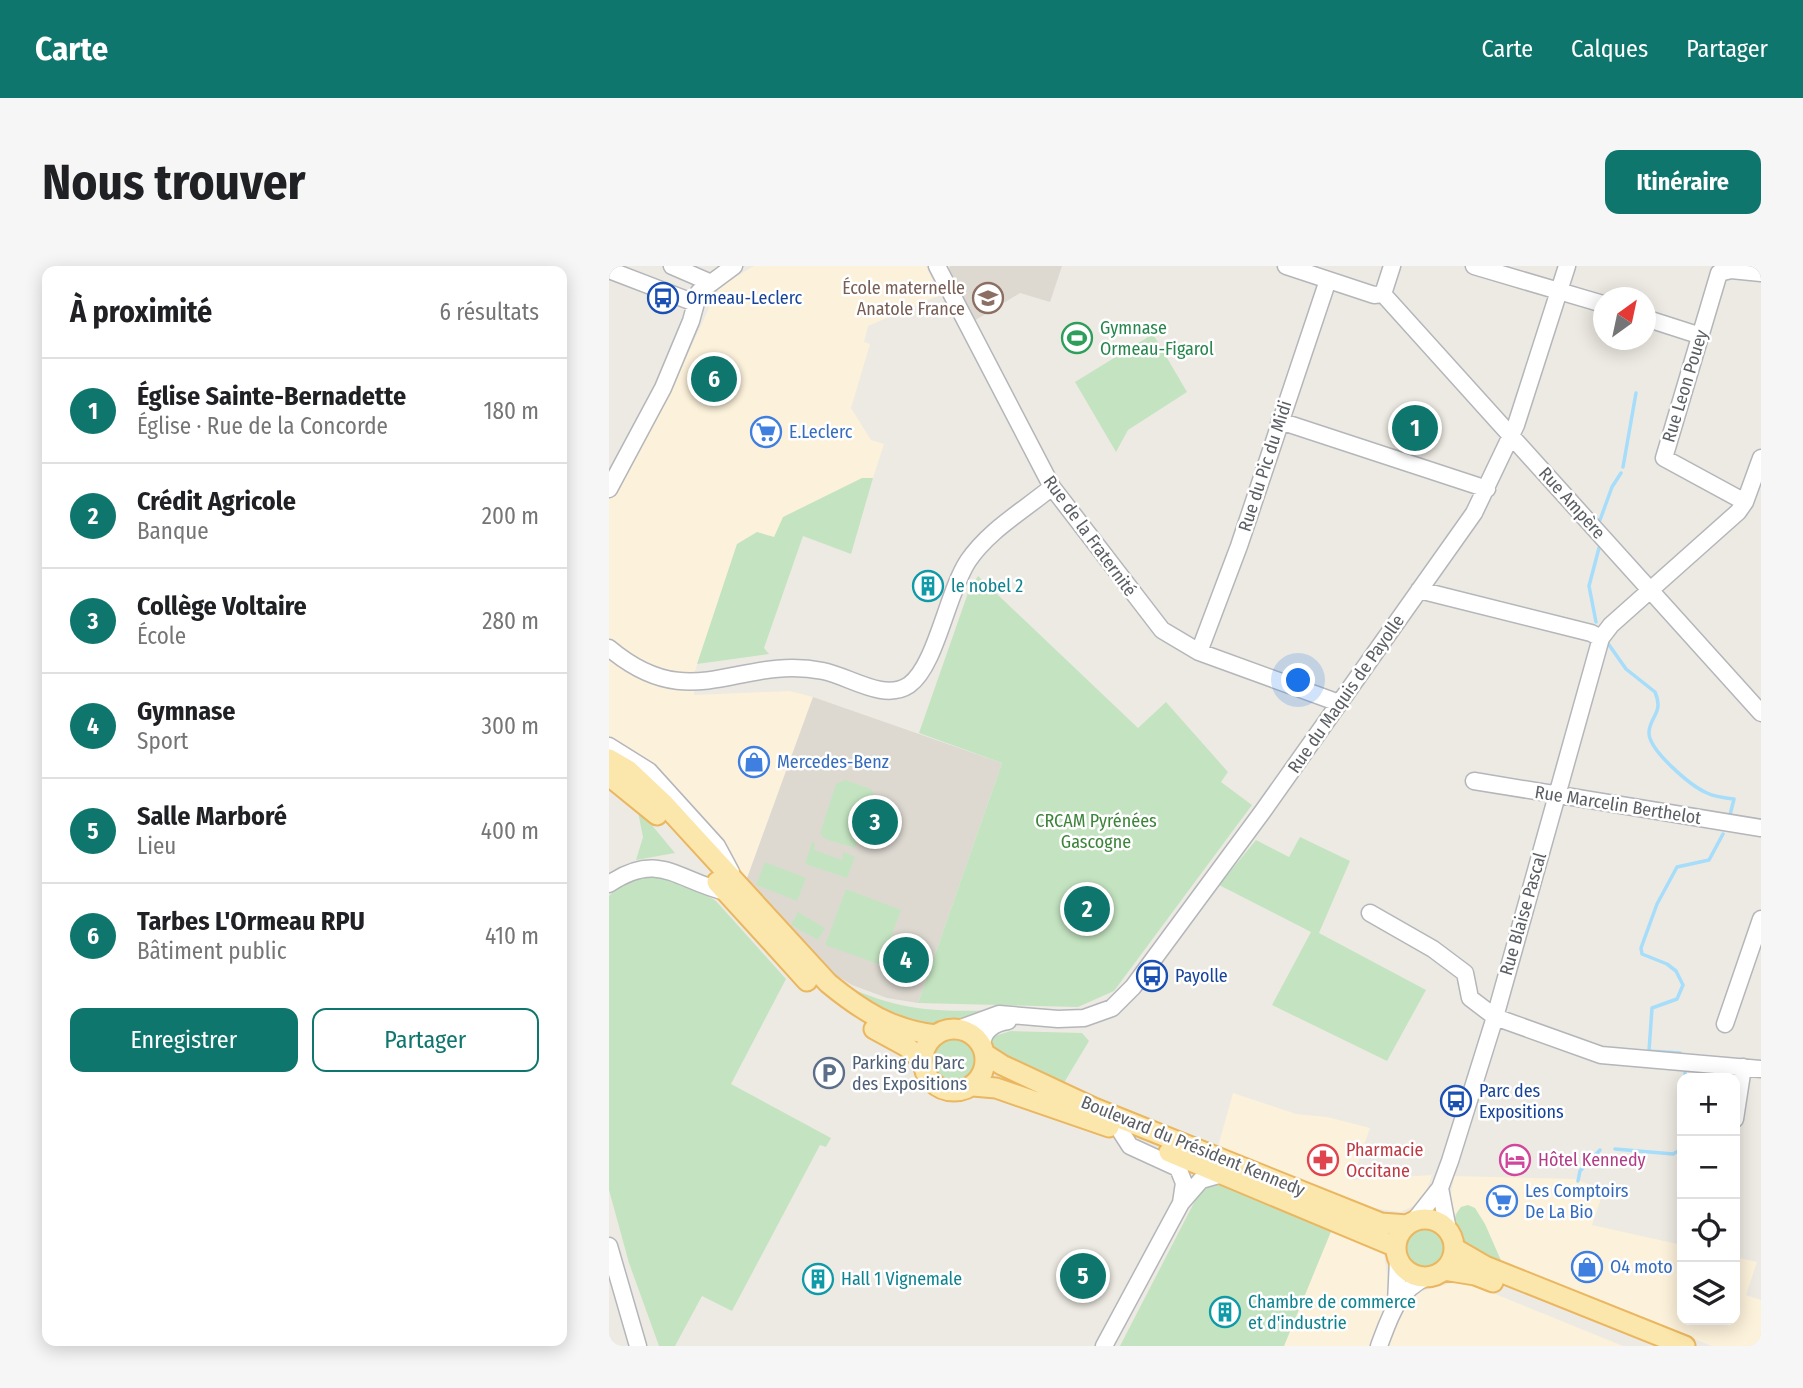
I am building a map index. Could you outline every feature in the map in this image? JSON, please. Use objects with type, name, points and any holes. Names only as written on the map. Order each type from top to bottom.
[{"type":"main road","points":[[609,759],[638,778],[819,993],[849,1016],[907,1047],[923,1061]]},
{"type":"main road","points":[[609,776],[647,805],[828,983],[856,1006],[890,1026],[936,1035],[958,1029],[974,1036],[984,1049],[985,1068],[973,1086],[957,1092],[937,1087],[925,1071],[923,1061],[929,1042],[936,1035]]},
{"type":"main road","name":"Boulevard du Président Kennedy","points":[[984,1049],[1002,1065],[1094,1108],[1381,1223],[1410,1223]]},
{"type":"main road","name":"Boulevard du Président Kennedy","points":[[973,1086],[996,1088],[1121,1132],[1222,1174],[1397,1254]]},
{"type":"main road","points":[[1650,1346],[1475,1275],[1405,1270],[1397,1254],[1410,1223],[1431,1220],[1485,1266],[1685,1346]]},
{"type":"main road","points":[[1435,1273],[1449,1264],[1451,1239]]},
{"type":"street","points":[[672,266],[709,282]]},
{"type":"street","points":[[609,489],[663,388],[691,321],[695,303],[709,282],[734,266]]},
{"type":"street","name":"Rue de la Fraternité","points":[[937,266],[1052,487],[1153,620],[1182,644],[1199,652],[1339,704]]},
{"type":"street","points":[[1286,266],[1374,295],[1383,294],[1392,266]]},
{"type":"street","points":[[1474,266],[1593,301]]},
{"type":"street","name":"Rue du Maquis de Payolle","points":[[958,1029],[992,1015],[1084,1018],[1101,1014],[1123,998],[1339,704],[1487,489],[1511,437],[1561,292],[1567,266]]},
{"type":"street","points":[[609,270],[695,303]]},
{"type":"street","points":[[1716,270],[1761,273]]},
{"type":"street","name":"Rue Leon Pouey","points":[[1716,270],[1701,336],[1664,458],[1745,502]]},
{"type":"street","name":"Rue du Pic du Midi","points":[[1199,652],[1328,280]]},
{"type":"street","name":"Rue Ampère","points":[[1383,294],[1761,713]]},
{"type":"street","points":[[1656,321],[1701,336]]},
{"type":"street","points":[[1279,424],[1286,423],[1487,489]]},
{"type":"street","points":[[1419,590],[1591,633],[1601,638],[1611,625],[1745,502],[1761,458]]},
{"type":"street","points":[[609,648],[637,669],[683,684],[799,667],[825,671],[883,691],[896,690],[907,686],[924,670],[952,589],[969,560],[988,537],[1052,487]]},
{"type":"street","name":"Rue Blaise Pascal","points":[[1410,1223],[1440,1188],[1495,1017],[1601,638]]},
{"type":"street","points":[[609,746],[642,765],[687,811],[717,846],[730,886]]},
{"type":"street","name":"Rue Marcelin Berthelot","points":[[1475,781],[1761,828]]},
{"type":"street","points":[[609,884],[640,869],[661,868],[730,886]]},
{"type":"street","points":[[1370,914],[1433,949],[1465,973],[1470,998],[1495,1017],[1601,1055],[1761,1069]]},
{"type":"street","points":[[1725,1024],[1761,919]]},
{"type":"street","name":"Rue du Maquis de Payolle","points":[[984,1049],[984,1036],[995,1024],[1021,1017]]},
{"type":"street","points":[[1740,1086],[1743,1067]]},
{"type":"street","points":[[1121,1132],[1131,1146],[1178,1168],[1184,1182],[1181,1203]]},
{"type":"street","points":[[1104,1346],[1181,1203],[1201,1180],[1222,1174]]},
{"type":"street","name":"Rue Blaise Pascal","points":[[1440,1188],[1451,1239]]},
{"type":"street","points":[[609,1246],[638,1346]]},
{"type":"street","points":[[1379,1346],[1395,1303],[1397,1254]]},
{"type":"street","points":[[1395,1303],[1410,1286],[1435,1273]]},
{"type":"shaded area","points":[[754,266],[926,266],[940,295],[868,326],[864,342],[870,344],[851,408],[871,440],[884,444],[873,478],[862,478],[774,538],[737,544],[694,674],[694,695],[789,691],[813,697],[746,881],[609,751],[609,500],[668,396],[719,287]]},
{"type":"shaded area","name":"École maternelle Anatole France","points":[[950,266],[1062,266],[1050,302],[1020,293],[974,321],[949,269]]},
{"type":"shaded area","points":[[813,697],[1002,763],[918,1003],[887,998],[852,985],[834,974],[746,881]]},
{"type":"shaded area","points":[[1233,1093],[1296,1114],[1327,1117],[1370,1128],[1352,1180],[1432,1175],[1425,1195],[1419,1204],[1400,1212],[1373,1208],[1217,1150]]},
{"type":"shaded area","points":[[1454,1176],[1575,1179],[1604,1190],[1592,1225],[1677,1244],[1677,1325],[1740,1325],[1740,1258],[1757,1262],[1746,1295],[1761,1300],[1761,1346],[1712,1346],[1503,1265],[1484,1224],[1462,1207],[1455,1214],[1450,1199]]},
{"type":"shaded area","points":[[1332,1229],[1374,1247],[1384,1255],[1388,1280],[1419,1292],[1451,1283],[1468,1283],[1623,1346],[1284,1346]]},
{"type":"green space","points":[[1153,334],[1187,392],[1128,430],[1116,452],[1075,382]]},
{"type":"green space","points":[[862,478],[873,478],[851,554],[803,536],[764,648],[769,654],[697,664],[737,544],[757,532],[774,537],[783,517]]},
{"type":"green space","name":"CRCAM Pyrénées Gascogne","points":[[978,576],[1138,728],[1166,702],[1228,772],[1221,782],[1252,805],[1114,991],[1078,1007],[918,1003],[1002,763],[919,733],[969,590]]},
{"type":"green space","points":[[845,780],[871,789],[875,797],[855,848],[825,839],[820,833],[836,784]]},
{"type":"green space","points":[[638,812],[641,812],[675,853],[636,860],[643,837]]},
{"type":"green space","points":[[1300,837],[1350,861],[1319,933],[1426,990],[1387,1061],[1272,1005],[1311,932],[1219,885],[1256,840],[1289,857]]},
{"type":"green space","points":[[812,842],[815,843],[814,850],[842,860],[843,852],[855,857],[847,878],[805,864]]},
{"type":"green space","points":[[765,862],[806,878],[797,901],[756,885]]},
{"type":"green space","points":[[647,875],[681,879],[716,901],[786,979],[731,1084],[831,1138],[826,1147],[820,1145],[732,1311],[702,1296],[675,1346],[659,1346],[629,1263],[609,1190],[609,896],[617,888]]},
{"type":"green space","points":[[846,889],[901,910],[881,965],[825,945]]},
{"type":"green space","points":[[798,912],[825,928],[818,940],[791,925]]},
{"type":"green space","points":[[840,983],[896,1004],[933,1010],[992,1010],[944,1025],[911,1025],[880,1011]]},
{"type":"green space","points":[[1011,1031],[1082,1033],[1089,1041],[1062,1086],[994,1051],[991,1037]]},
{"type":"green space","points":[[953,1039],[968,1046],[975,1061],[968,1076],[953,1083],[938,1076],[931,1061],[938,1046]]},
{"type":"green space","points":[[1209,1183],[1222,1183],[1332,1229],[1284,1346],[1120,1346],[1200,1191]]},
{"type":"green space","points":[[1468,1205],[1475,1208],[1485,1224],[1503,1265],[1474,1250],[1458,1235],[1454,1227],[1455,1217],[1461,1207]]},
{"type":"green space","points":[[1425,1226],[1440,1233],[1447,1248],[1440,1263],[1425,1270],[1410,1263],[1403,1248],[1410,1233]]},
{"type":"waterway","points":[[1623,467],[1636,393]]},
{"type":"waterway","points":[[1600,520],[1612,487],[1621,473]]},
{"type":"waterway","points":[[1596,622],[1589,586],[1599,548]]},
{"type":"waterway","points":[[1607,642],[1626,669],[1655,692],[1658,705],[1649,732],[1655,748],[1672,767],[1700,789],[1734,799],[1730,815]]},
{"type":"waterway","points":[[1683,1056],[1680,1053],[1649,1051],[1652,1008],[1677,999],[1683,985],[1676,971],[1667,964],[1642,954],[1641,948],[1657,904],[1677,867],[1709,860],[1723,834]]},
{"type":"waterway","points":[[1615,1149],[1673,1154],[1677,1152]]},
{"type":"waterway","points":[[1578,1181],[1580,1171],[1600,1150]]},
{"type":"place","name":"Ormeau-Leclerc","points":[[663,298]]},
{"type":"place","name":"École maternelle Anatole France","points":[[988,298]]},
{"type":"place","name":"Gymnase Ormeau-Figarol","points":[[1077,338]]},
{"type":"place","name":"Tarbes L'Ormeau RPU","points":[[714,379]]},
{"type":"place","name":"Église Sainte-Bernadette","points":[[1415,428]]},
{"type":"place","name":"E.Leclerc","points":[[766,432]]},
{"type":"place","name":"le nobel 2","points":[[928,586]]},
{"type":"place","name":"Mercedes-Benz","points":[[754,762]]},
{"type":"place","name":"Collège Voltaire","points":[[875,822]]},
{"type":"place","name":"Crédit Agricole","points":[[1087,909]]},
{"type":"place","name":"Gymnase","points":[[906,960]]},
{"type":"place","name":"Payolle","points":[[1152,976]]},
{"type":"place","name":"Parking du Parc des Expositions","points":[[829,1073]]},
{"type":"place","name":"Parc des Expositions","points":[[1456,1101]]},
{"type":"place","name":"Pharmacie Occitane","points":[[1323,1160]]},
{"type":"place","name":"Hôtel Kennedy","points":[[1515,1160]]},
{"type":"place","name":"Les Comptoirs De La Bio","points":[[1502,1201]]},
{"type":"place","name":"O4 moto","points":[[1587,1267]]},
{"type":"place","name":"Salle Marboré","points":[[1083,1276]]},
{"type":"place","name":"Hall 1 Vignemale","points":[[818,1279]]},
{"type":"place","name":"Chambre de commerce et d'industrie","points":[[1225,1312]]}]
